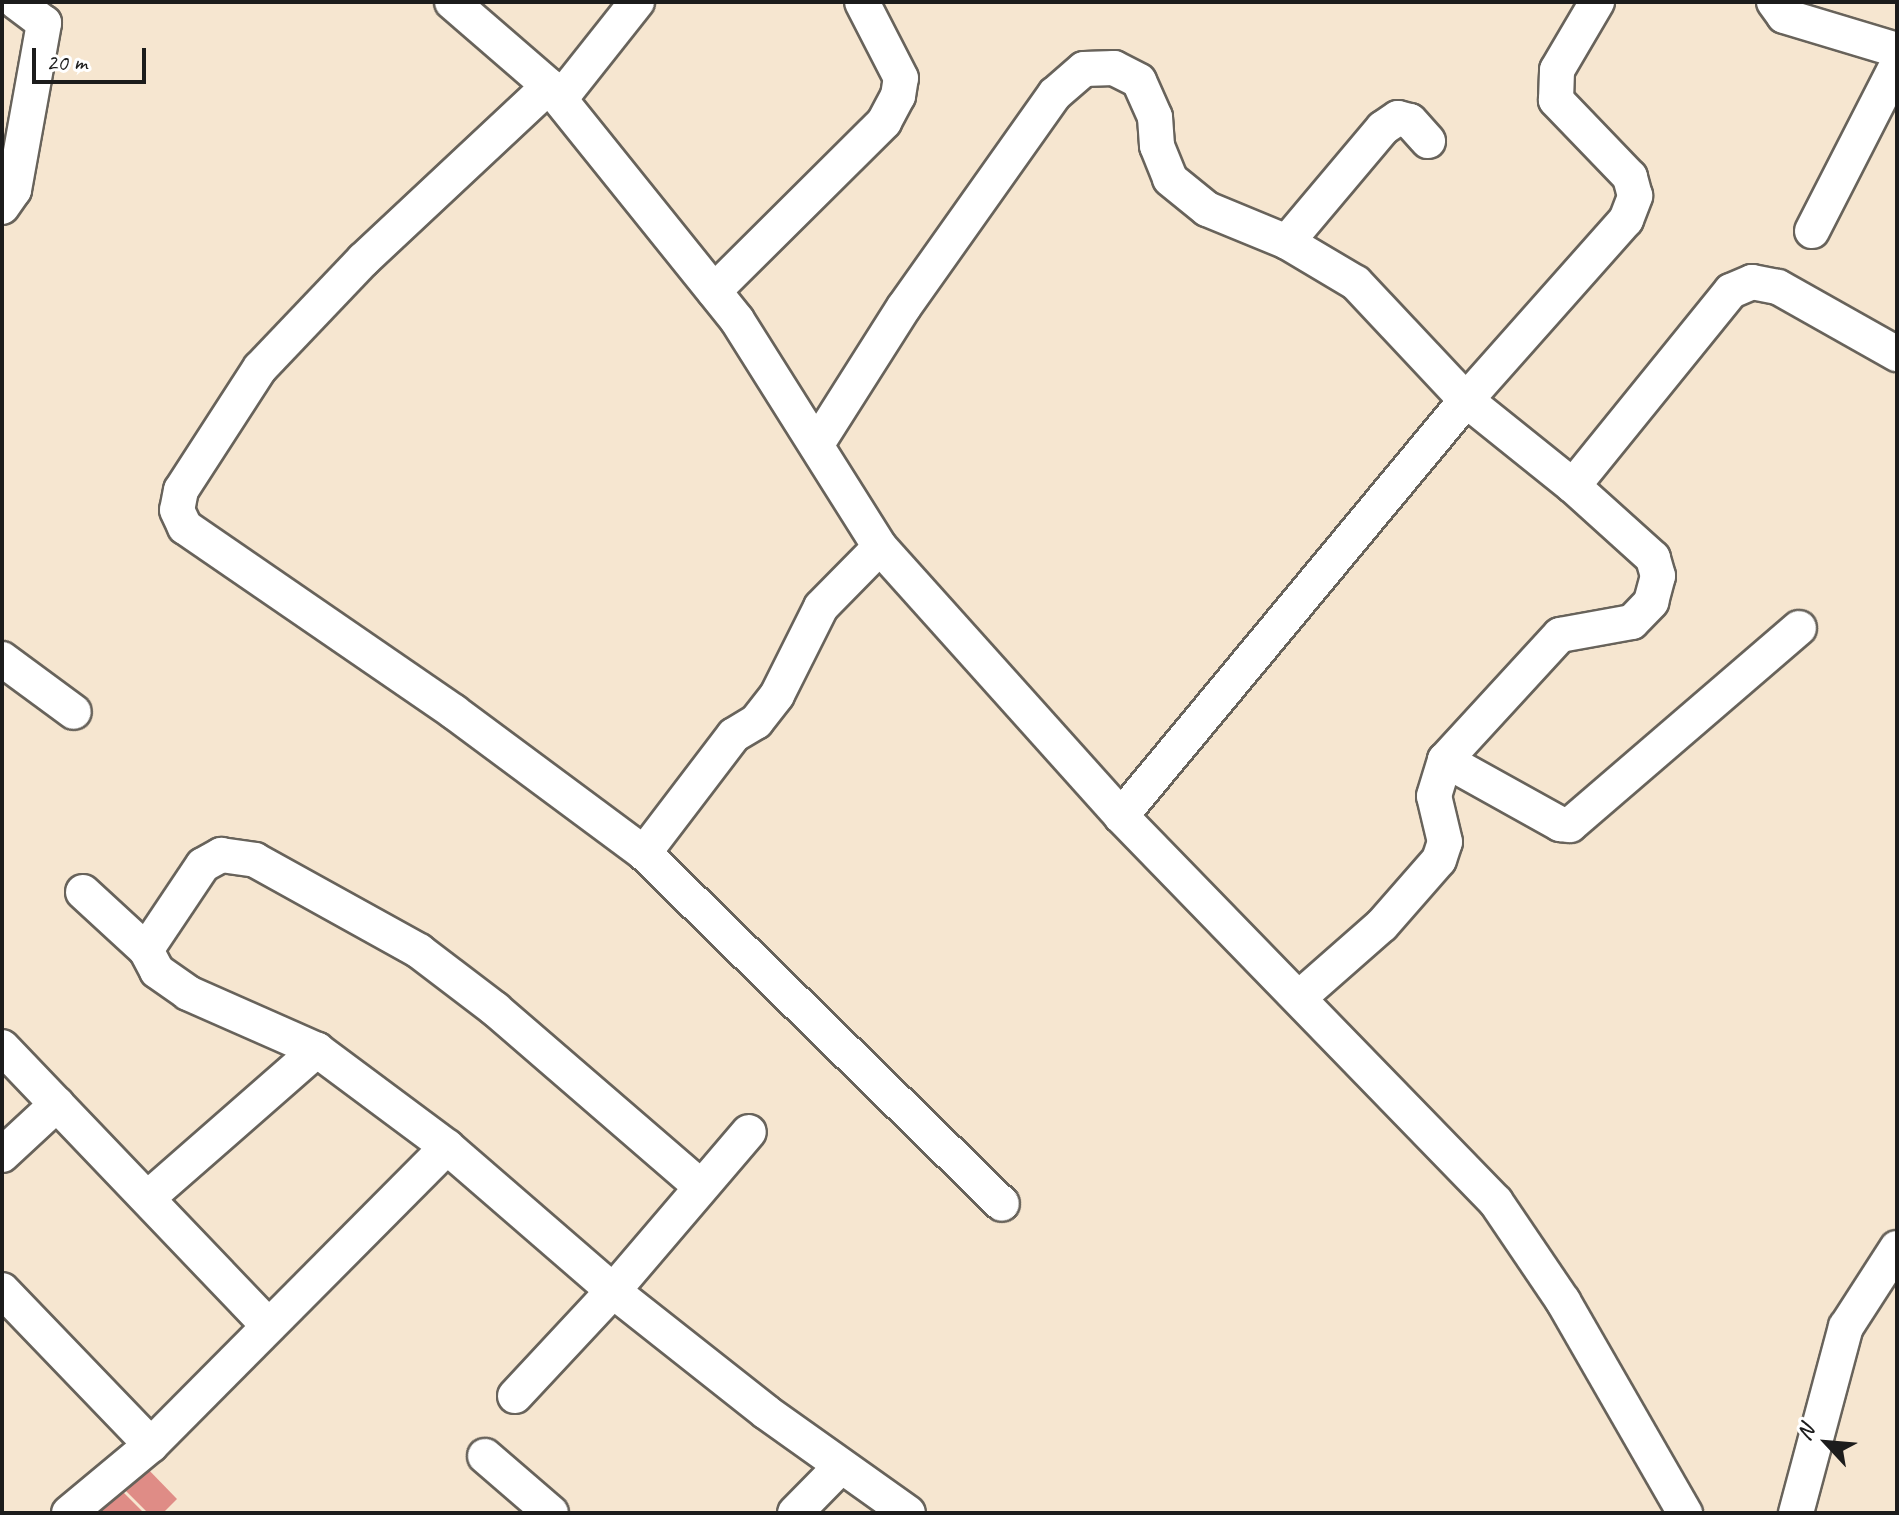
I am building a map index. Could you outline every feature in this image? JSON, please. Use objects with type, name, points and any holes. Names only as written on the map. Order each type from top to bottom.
[{"type":"street","points":[[6,193],[44,23],[16,2]]},
{"type":"street","points":[[452,2],[554,93],[714,291],[817,444],[880,547],[1121,816],[1496,1202],[1563,1301],[1685,1513]]},
{"type":"street","points":[[637,2],[554,93],[363,260],[260,368],[181,490],[177,510],[185,527],[454,712],[644,853],[1002,1204]]},
{"type":"street","points":[[714,291],[884,122],[898,96],[901,78],[862,2]]},
{"type":"street","points":[[1121,816],[1466,400],[1626,220],[1635,196],[1630,177],[1556,100],[1557,70],[1597,2]]},
{"type":"street","points":[[1774,2],[1784,16],[1897,50]]},
{"type":"street","points":[[1812,231],[1897,65]]},
{"type":"street","points":[[817,444],[904,307],[1055,94],[1084,69],[1114,68],[1139,81],[1155,117],[1157,146],[1170,179],[1207,209],[1287,242],[1356,283],[1466,400],[1573,486],[1653,558],[1658,576],[1651,602],[1632,622],[1560,635],[1445,760],[1434,796],[1445,842],[1439,860],[1382,925],[1300,997]]},
{"type":"street","points":[[1287,242],[1383,128],[1398,118],[1410,121],[1428,141]]},
{"type":"street","points":[[1573,486],[1731,291],[1752,282],[1778,287],[1897,354]]},
{"type":"street","points":[[644,853],[734,735],[756,722],[777,695],[821,607],[880,547]]},
{"type":"street","points":[[1445,760],[1560,824],[1570,825],[1799,628]]},
{"type":"street","points":[[2,659],[74,712]]},
{"type":"street","points":[[146,950],[203,865],[221,855],[255,860],[419,951],[495,1009],[699,1185]]},
{"type":"street","points":[[83,892],[146,950],[157,971],[188,993],[317,1050],[447,1147],[613,1291],[840,1467],[908,1513]]},
{"type":"street","points":[[2,1047],[150,1196],[268,1325]]},
{"type":"street","points":[[150,1196],[317,1050]]},
{"type":"street","points":[[2,1155],[57,1104]]},
{"type":"street","points":[[515,1396],[613,1291],[699,1185],[749,1132]]},
{"type":"street","points":[[69,1513],[151,1445],[447,1147]]},
{"type":"street","points":[[1796,1513],[1846,1327],[1897,1248]]},
{"type":"street","points":[[2,1290],[151,1445]]},
{"type":"street","points":[[485,1456],[551,1513]]},
{"type":"street","points":[[795,1513],[840,1467]]},
{"type":"building","points":[[144,1465],[177,1499],[163,1513],[148,1513],[122,1487]]},
{"type":"building","points":[[120,1489],[144,1513],[83,1513]]}]
